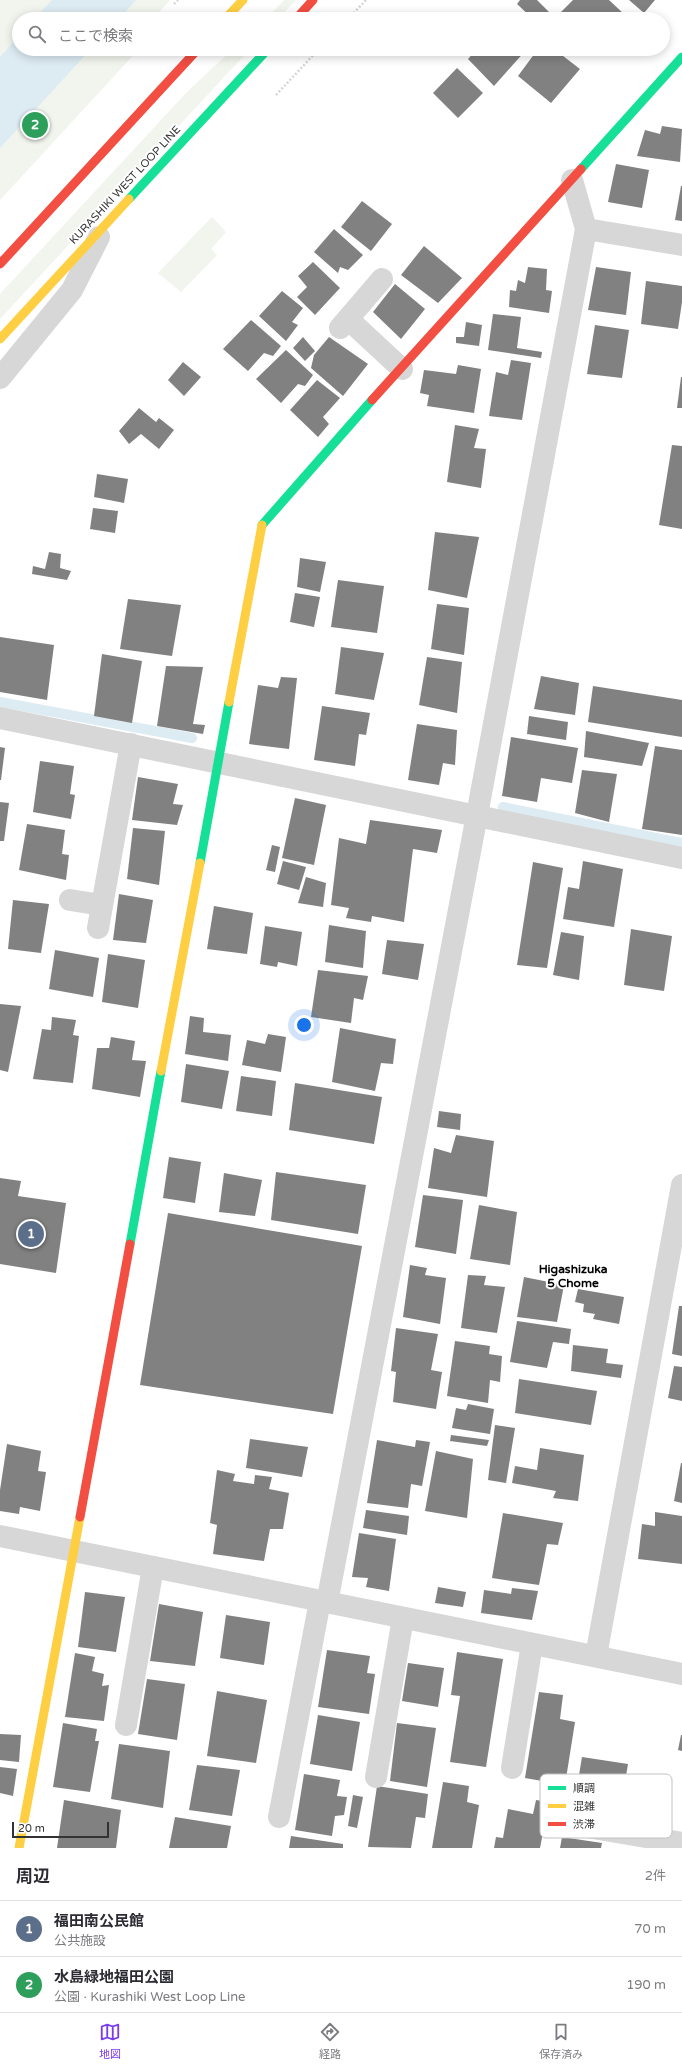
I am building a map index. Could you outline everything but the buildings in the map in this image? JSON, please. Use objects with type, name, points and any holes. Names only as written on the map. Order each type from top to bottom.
[{"type":"street","points":[[232,12],[243,0]]},
{"type":"street","points":[[302,12],[313,0]]},
{"type":"street","points":[[0,264],[192,56]]},
{"type":"street","name":"KURASHIKI WEST LOOP LINE","points":[[0,339],[261,56]]},
{"type":"street","points":[[19,1848],[262,523],[682,57]]},
{"type":"street","points":[[279,1817],[323,1602],[477,815],[586,229],[572,180]]},
{"type":"street","points":[[0,378],[72,290],[106,223]]},
{"type":"street","points":[[586,229],[682,245]]},
{"type":"street","points":[[382,279],[344,324],[402,369]]},
{"type":"street","points":[[0,718],[682,858]]},
{"type":"street","points":[[98,928],[131,744]]},
{"type":"street","points":[[70,900],[102,905]]},
{"type":"street","points":[[596,1656],[682,1184]]},
{"type":"street","points":[[0,1536],[682,1674]]},
{"type":"street","points":[[126,1725],[153,1567]]},
{"type":"street","points":[[376,1777],[403,1618]]},
{"type":"street","points":[[512,1768],[532,1644]]},
{"type":"street","points":[[652,1838],[682,1843]]},
{"type":"path","points":[[174,4],[178,0]]},
{"type":"path","points":[[355,12],[366,0]]},
{"type":"path","points":[[276,95],[313,56]]},
{"type":"shaded area","points":[[0,0],[170,0],[159,12],[12,12],[12,56],[133,56],[0,200]]},
{"type":"shaded area","points":[[52,0],[136,0],[125,12],[41,12]]},
{"type":"shaded area","points":[[284,0],[296,0],[285,12],[273,12]]},
{"type":"shaded area","points":[[12,44],[12,56],[85,56],[0,148],[0,57]]},
{"type":"shaded area","points":[[226,56],[244,56],[0,319],[0,294],[187,92]]},
{"type":"shaded area","points":[[212,217],[226,232],[211,249],[217,255],[181,292],[158,273]]},
{"type":"waterway","points":[[0,702],[192,738]]},
{"type":"waterway","points":[[503,807],[682,843]]},
{"type":"traffic: fast","points":[[129,199],[262,56]]},
{"type":"traffic: fast","points":[[581,169],[682,57]]},
{"type":"traffic: fast","points":[[262,525],[372,400]]},
{"type":"traffic: fast","points":[[200,863],[229,702]]},
{"type":"traffic: fast","points":[[130,1244],[161,1071]]},
{"type":"traffic: slow","points":[[232,12],[243,0]]},
{"type":"traffic: slow","points":[[0,339],[129,199]]},
{"type":"traffic: slow","points":[[229,702],[262,525]]},
{"type":"traffic: slow","points":[[161,1071],[200,863]]},
{"type":"traffic: slow","points":[[19,1848],[80,1517]]},
{"type":"traffic: jam","points":[[302,12],[313,0]]},
{"type":"traffic: jam","points":[[0,264],[192,56]]},
{"type":"traffic: jam","points":[[372,400],[581,169]]},
{"type":"traffic: jam","points":[[80,1517],[130,1244]]},
{"type":"place","name":"水島緑地福田公園","points":[[35,125]]},
{"type":"place","name":"福田南公民館","points":[[31,1234]]},
{"type":"district","name":"Higashizuka 5 Chome","points":[[573,1276]]}]
